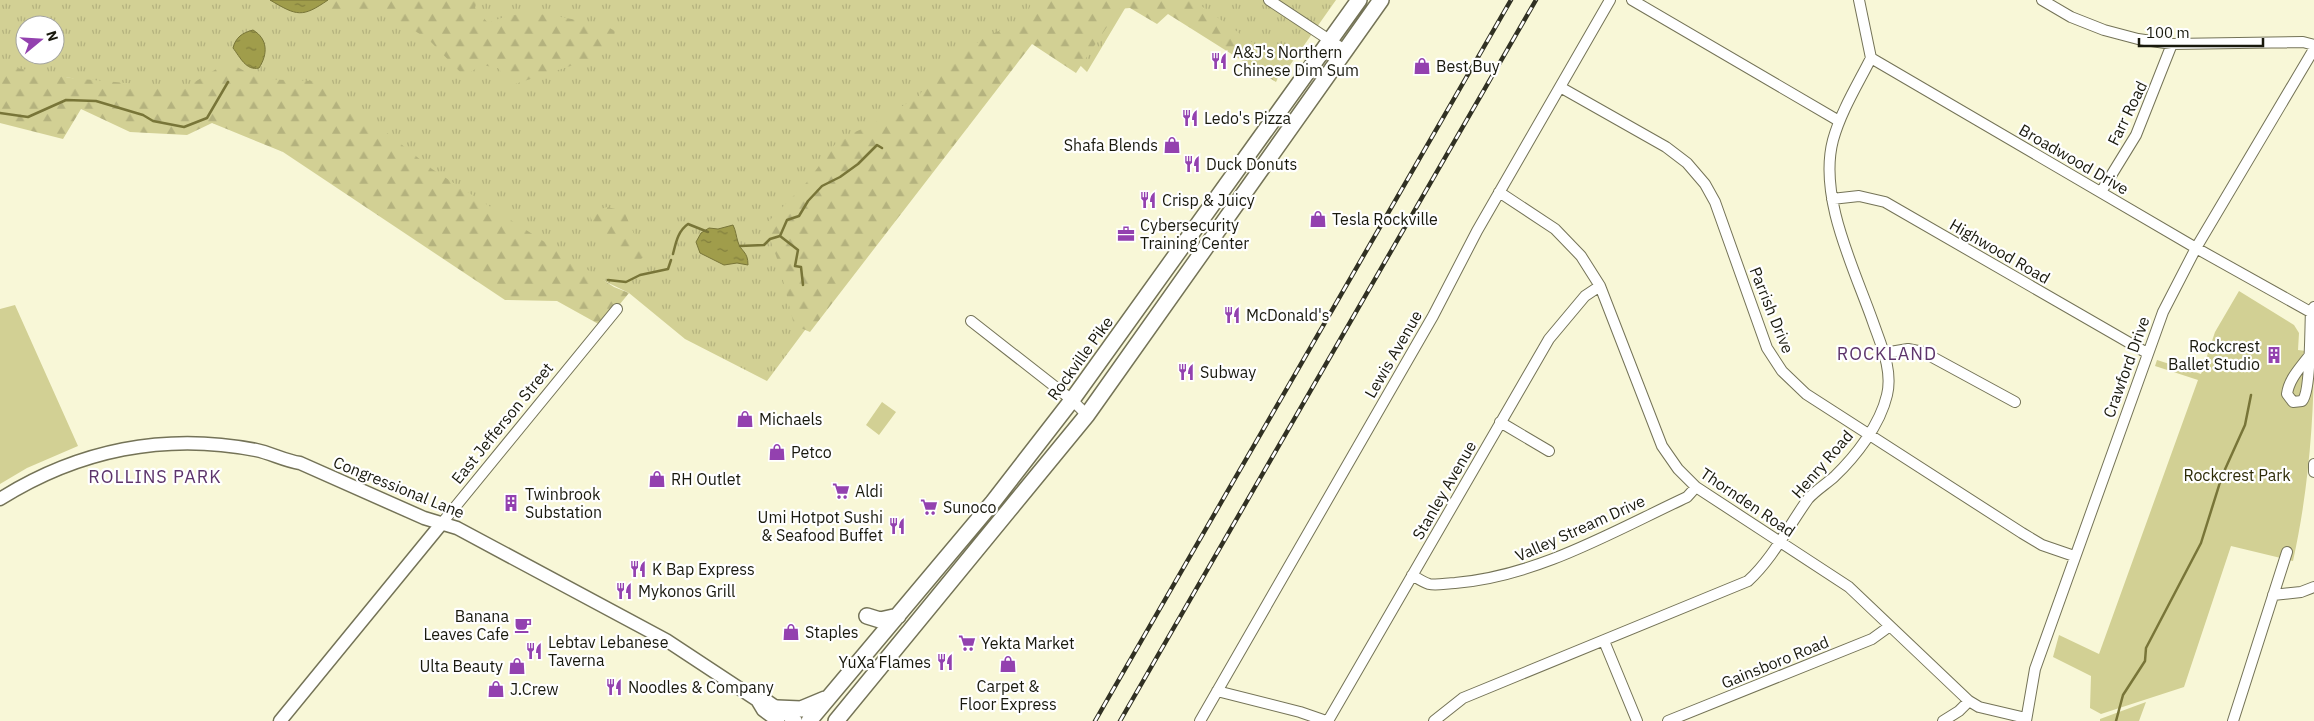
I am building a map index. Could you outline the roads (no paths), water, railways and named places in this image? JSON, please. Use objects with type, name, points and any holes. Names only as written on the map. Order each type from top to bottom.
[{"type":"main road","name":"Rockville Pike","points":[[809,721],[993,502],[1072,400],[1358,0]]},
{"type":"main road","points":[[836,721],[1088,415],[1381,0]]},
{"type":"main road","points":[[873,645],[867,616],[880,620],[898,616]]},
{"type":"main road","points":[[778,715],[810,707],[830,696]]},
{"type":"street","points":[[1269,0],[1346,51]]},
{"type":"street","name":"Lewis Avenue","points":[[1200,721],[1432,316],[1499,192],[1610,0]]},
{"type":"street","points":[[1632,0],[1839,121]]},
{"type":"street","points":[[1859,0],[1871,58]]},
{"type":"street","points":[[2042,0],[2071,17],[2104,30],[2138,39],[2172,44],[2303,42],[2314,45]]},
{"type":"street","name":"Farr Road","points":[[2101,192],[2136,135],[2172,44]]},
{"type":"street","name":"Crawford Drive","points":[[2026,720],[2035,669],[2163,312],[2196,248],[2314,49]]},
{"type":"street","name":"Henry Road","points":[[1434,721],[1463,698],[1748,581],[1760,570],[1781,542],[1810,498],[1852,458],[1868,434],[1880,414],[1887,395],[1889,376],[1884,353],[1840,228],[1832,199],[1829,164],[1839,121],[1871,58]]},
{"type":"street","name":"Broadwood Drive","points":[[1871,58],[2196,248],[2313,310]]},
{"type":"street","name":"Parrish Drive","points":[[1560,87],[1666,147],[1687,163],[1705,184],[1715,202],[1767,348],[1782,371],[1806,394],[2022,533],[2042,545],[2074,556]]},
{"type":"street","name":"Thornden Road","points":[[1499,192],[1555,229],[1581,256],[1600,286],[1662,446],[1678,469],[1696,487],[1849,587],[1969,701],[1979,707],[2026,720]]},
{"type":"street","name":"Highwood Road","points":[[1832,199],[1858,196],[1885,202],[2147,353]]},
{"type":"street","name":"Stanley Avenue","points":[[1327,721],[1549,338],[1579,301],[1600,286]]},
{"type":"street","name":"East Jefferson Street","points":[[280,721],[616,309]]},
{"type":"street","points":[[2309,356],[2313,310]]},
{"type":"street","points":[[971,321],[1072,400],[1088,415]]},
{"type":"street","points":[[1884,353],[1908,350],[1923,352],[1943,361],[2015,402]]},
{"type":"street","points":[[1500,422],[1549,451]]},
{"type":"street","name":"Congressional Lane","points":[[0,499],[53,469],[112,450],[164,444],[222,445],[257,450],[289,462],[300,463],[424,518],[457,528],[659,636],[757,700],[767,702],[778,715],[796,721]]},
{"type":"street","points":[[2314,464],[2314,472]]},
{"type":"street","name":"Valley Stream Drive","points":[[1412,575],[1428,584],[1435,584],[1474,581],[1514,573],[1574,550],[1687,497],[1696,487]]},
{"type":"street","points":[[2233,721],[2287,552]]},
{"type":"street","points":[[2273,595],[2301,592],[2314,587]]},
{"type":"street","name":"Gainsboro Road","points":[[1668,721],[1872,639],[1890,626]]},
{"type":"street","points":[[1604,640],[1637,721]]},
{"type":"street","points":[[1217,691],[1300,712],[1327,721]]},
{"type":"street","points":[[1943,721],[1959,711],[1969,701]]},
{"type":"water","points":[[270,0],[328,0],[312,10],[299,13],[293,12]]},
{"type":"water","points":[[253,30],[262,38],[265,47],[264,57],[259,68],[247,65],[233,48],[240,36]]},
{"type":"water","points":[[733,225],[739,245],[746,254],[748,265],[737,263],[724,265],[700,253],[696,242],[701,233],[709,228],[718,229]]},
{"type":"waterway","points":[[0,113],[28,117],[66,100],[96,101],[143,115],[153,121],[184,127],[207,118],[228,82]]},
{"type":"waterway","points":[[780,236],[787,220],[799,216],[808,201],[822,186],[840,177],[858,164],[877,145],[882,148]]},
{"type":"waterway","points":[[673,254],[676,241],[688,224],[708,232]]},
{"type":"waterway","points":[[740,246],[764,245],[770,239],[780,236],[798,250],[795,266],[801,267],[803,285]]},
{"type":"waterway","points":[[608,280],[626,282],[640,275],[668,269],[671,260]]},
{"type":"waterway","points":[[2116,721],[2123,695],[2145,661],[2146,648],[2201,543],[2222,476],[2245,425],[2251,395]]},
{"type":"railway","points":[[1095,721],[1511,0]]},
{"type":"railway","points":[[1120,721],[1536,0]]},
{"type":"place","name":"A&J's Northern Chinese Dim Sum","points":[[1219,61]]},
{"type":"place","name":"Best Buy","points":[[1422,66]]},
{"type":"place","name":"Ledo's Pizza","points":[[1190,118]]},
{"type":"place","name":"Shafa Blends","points":[[1172,145]]},
{"type":"place","name":"Duck Donuts","points":[[1192,164]]},
{"type":"place","name":"Crisp & Juicy","points":[[1148,200]]},
{"type":"place","name":"Tesla Rockville","points":[[1318,219]]},
{"type":"place","name":"Cybersecurity Training Center","points":[[1126,234]]},
{"type":"place","name":"McDonald's","points":[[1232,315]]},
{"type":"place","name":"Rockcrest Ballet Studio","points":[[2274,355]]},
{"type":"place","name":"Subway","points":[[1186,372]]},
{"type":"place","name":"Michaels","points":[[745,419]]},
{"type":"place","name":"Petco","points":[[777,452]]},
{"type":"place","name":"RH Outlet","points":[[657,479]]},
{"type":"place","name":"Aldi","points":[[841,491]]},
{"type":"place","name":"Twinbrook Substation","points":[[511,503]]},
{"type":"place","name":"Sunoco","points":[[929,507]]},
{"type":"place","name":"Umi Hotpot Sushi & Seafood Buffet","points":[[897,526]]},
{"type":"place","name":"K Bap Express","points":[[638,569]]},
{"type":"place","name":"Mykonos Grill","points":[[624,591]]},
{"type":"place","name":"Banana Leaves Cafe","points":[[523,625]]},
{"type":"place","name":"Staples","points":[[791,632]]},
{"type":"place","name":"Yekta Market","points":[[967,643]]},
{"type":"place","name":"Lebtav Lebanese Taverna","points":[[534,651]]},
{"type":"place","name":"YuXa Flames","points":[[945,662]]},
{"type":"place","name":"Carpet & Floor Express","points":[[1008,664]]},
{"type":"place","name":"Ulta Beauty","points":[[517,666]]},
{"type":"place","name":"Noodles & Company","points":[[614,687]]},
{"type":"place","name":"J.Crew","points":[[496,689]]},
{"type":"district","name":"ROCKLAND","points":[[1887,354]]},
{"type":"district","name":"ROLLINS PARK","points":[[155,477]]},
{"type":"park label","name":"Rockcrest Park","points":[[2237,475]]}]
